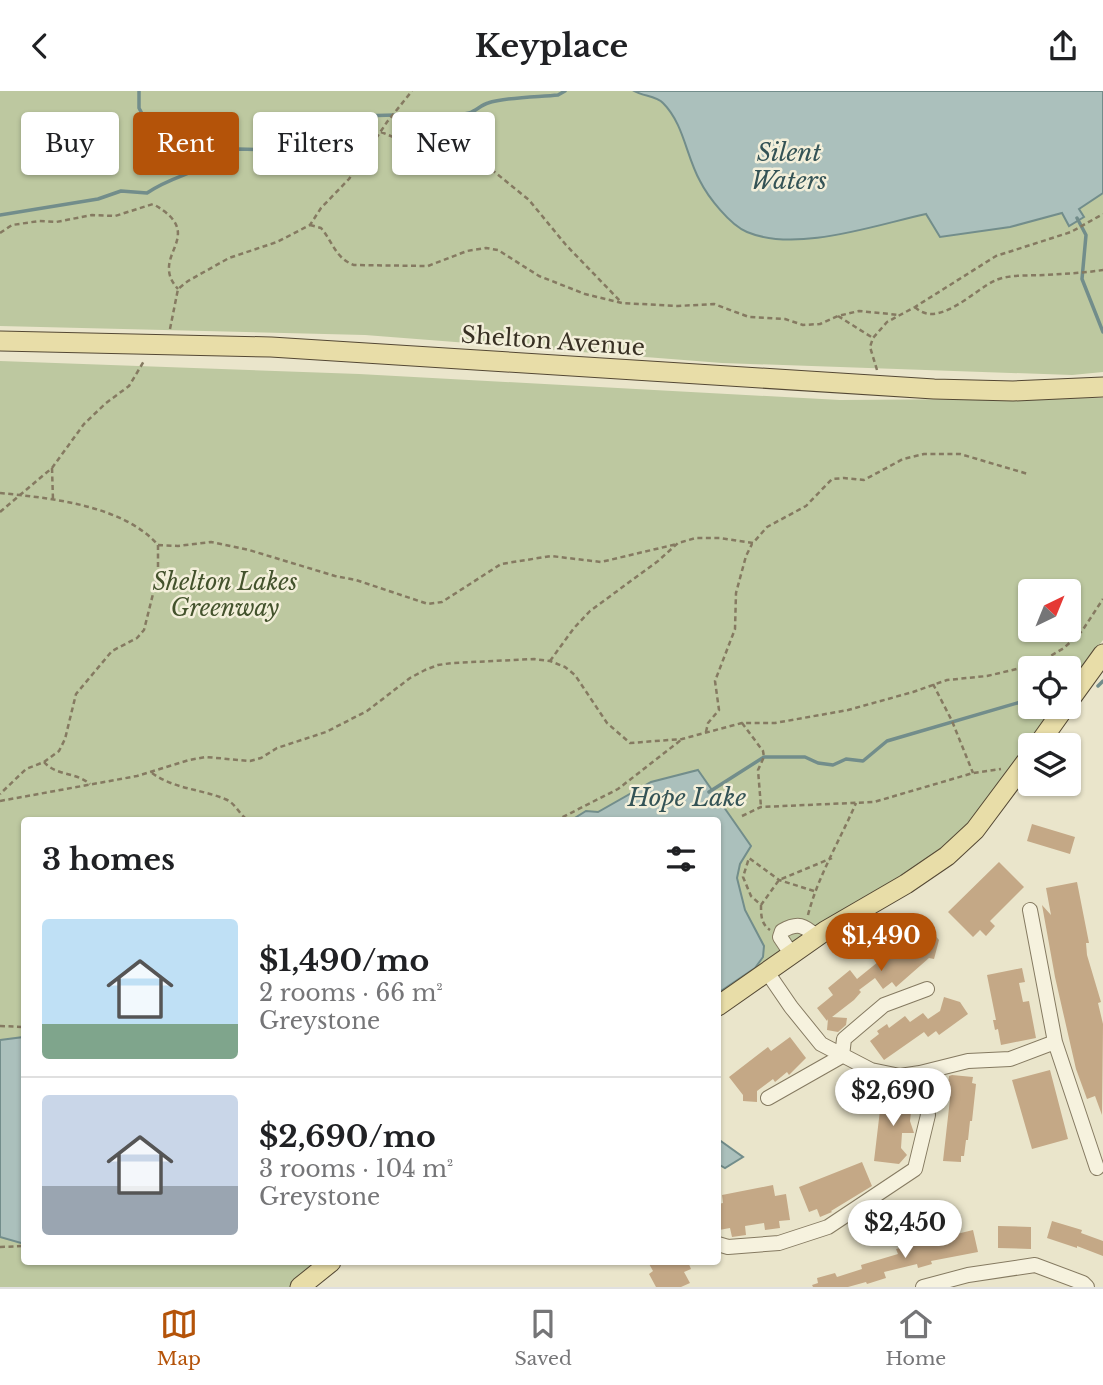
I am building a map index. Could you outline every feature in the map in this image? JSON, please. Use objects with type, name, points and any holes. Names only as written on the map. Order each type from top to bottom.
[{"type":"main road","name":"Shelton Avenue","points":[[0,341],[271,347],[876,386],[1013,391],[1103,387]]},
{"type":"main road","points":[[1081,684],[1103,654]]},
{"type":"main road","points":[[721,1004],[792,954],[811,932],[906,884],[947,856],[975,830],[1018,772]]},
{"type":"main road","points":[[300,1287],[327,1265]]},
{"type":"street","points":[[1030,910],[1055,1042],[1097,1168]]},
{"type":"street","points":[[792,954],[780,937],[782,931],[794,924],[811,932]]},
{"type":"street","points":[[767,972],[821,1044],[871,1070],[900,1076],[920,1073],[968,1061],[1010,1059],[1055,1042]]},
{"type":"street","points":[[842,1056],[844,1039],[884,1005],[927,989]]},
{"type":"street","points":[[768,1098],[842,1056]]},
{"type":"street","points":[[721,1245],[727,1247],[779,1243],[828,1227],[915,1169],[928,1115],[920,1073]]},
{"type":"street","points":[[923,1287],[970,1281],[1035,1265],[1083,1283],[1087,1287]]},
{"type":"path","points":[[178,289],[229,258],[276,242],[310,225],[321,208],[349,179],[387,122],[412,91]]},
{"type":"path","points":[[381,132],[398,139],[434,140],[485,165],[529,200],[566,245],[622,303]]},
{"type":"path","points":[[0,233],[12,225],[39,221],[57,222],[92,215],[115,216],[153,204],[165,211],[176,225],[179,234],[178,245],[168,260],[170,278],[178,289],[172,326],[144,361],[129,386],[84,424],[52,468],[0,512]]},
{"type":"path","points":[[876,386],[877,371],[870,347],[873,338],[887,322],[996,256],[1072,232],[1103,214]]},
{"type":"path","points":[[310,225],[321,228],[338,255],[354,265],[428,266],[467,251],[486,248],[498,250],[539,276],[622,303],[714,305],[748,317],[785,319],[803,325],[820,324],[859,311],[900,315]]},
{"type":"path","points":[[915,307],[918,311],[928,313],[946,311],[988,284],[1006,277],[1103,271]]},
{"type":"path","points":[[838,316],[873,338]]},
{"type":"path","points":[[706,732],[708,723],[719,710],[715,681],[736,629],[736,593],[746,556],[767,527],[806,506],[832,479],[864,480],[903,459],[924,454],[960,454],[1028,474]]},
{"type":"path","points":[[52,468],[53,500]]},
{"type":"path","points":[[0,493],[53,500],[104,513],[137,527],[158,545],[178,546],[211,542],[356,580],[428,604],[442,602],[501,564],[551,556],[601,562],[696,538],[753,543]]},
{"type":"path","points":[[550,661],[590,611],[678,543]]},
{"type":"path","points":[[0,794],[26,769],[44,762],[59,751],[65,739],[76,694],[112,651],[137,638],[144,630],[158,574],[158,545]]},
{"type":"path","points":[[0,801],[152,773],[175,763],[206,757],[250,761],[261,758],[277,748],[345,723],[367,711],[410,678],[438,665],[515,659],[550,661],[565,667],[575,675],[607,723],[630,743],[682,739],[742,723],[775,723],[848,710],[947,680],[998,674],[1047,658],[1064,648],[1082,631],[1103,599]]},
{"type":"path","points":[[933,684],[952,721],[973,773]]},
{"type":"path","points":[[742,723],[764,757],[758,770],[761,807]]},
{"type":"path","points":[[563,817],[618,789],[682,739]]},
{"type":"path","points":[[44,762],[54,771],[83,779],[90,785]]},
{"type":"path","points":[[742,816],[761,807],[874,802],[1018,763]]},
{"type":"path","points":[[152,773],[177,786],[228,799],[242,817]]},
{"type":"path","points":[[811,932],[814,891],[856,803]]},
{"type":"path","points":[[761,905],[751,896],[743,877],[750,858],[779,880],[814,891]]},
{"type":"path","points":[[780,937],[765,927],[761,905],[779,880],[832,858]]},
{"type":"path","points":[[0,1026],[21,1027]]},
{"type":"path","points":[[0,1247],[21,1246]]},
{"type":"green space","points":[[0,91],[1103,91],[1103,372],[1072,375],[722,363],[365,335],[0,326]]},
{"type":"green space","name":"Shelton Lakes Greenway","points":[[0,361],[359,374],[840,400],[1103,398],[1103,640],[1081,671],[1081,656],[1018,656],[1018,719],[1048,719],[1038,733],[1018,733],[1018,760],[974,817],[943,850],[721,995],[721,817],[21,817],[21,1265],[316,1265],[290,1287],[0,1287]]},
{"type":"water","name":"Silent Waters","points":[[634,91],[1103,91],[1103,193],[1079,209],[1084,217],[1069,226],[1062,213],[1010,227],[940,237],[926,214],[836,235],[789,240],[767,238],[740,228],[720,210],[700,181],[670,111],[653,97]]},
{"type":"water","name":"Hope Lake","points":[[698,770],[751,846],[740,864],[737,878],[745,910],[764,946],[763,957],[755,968],[721,991],[721,817],[576,817],[586,811],[598,812],[651,782]]},
{"type":"water","points":[[21,1037],[21,1243],[0,1237],[0,1040]]},
{"type":"water","points":[[721,1141],[743,1157],[725,1168],[721,1166]]},
{"type":"building","points":[[1032,824],[1075,837],[1070,854],[1027,841]]},
{"type":"building","points":[[999,862],[1024,887],[990,921],[995,926],[986,936],[980,930],[973,937],[948,912]]},
{"type":"building","points":[[1077,882],[1089,943],[1086,943],[1087,955],[1101,1002],[1098,1003],[1103,1024],[1102,1115],[1095,1096],[1087,1099],[1076,1069],[1042,905],[1051,915],[1046,888]]},
{"type":"building","points":[[926,924],[939,940],[934,959],[929,958],[896,987],[892,982],[883,989],[875,978],[859,990],[861,992],[854,1000],[832,1017],[847,1018],[846,1025],[838,1032],[827,1030],[828,1019],[827,1021],[817,1008],[833,995],[828,988],[850,970],[857,979],[889,953],[885,949],[906,931],[911,936]]},
{"type":"building","points":[[1022,968],[1025,982],[1019,983],[1023,1002],[1029,1001],[1036,1038],[1001,1045],[993,1020],[996,1020],[987,975]]},
{"type":"building","points":[[944,997],[960,1002],[968,1014],[939,1035],[936,1031],[928,1037],[924,1032],[884,1060],[870,1041],[879,1034],[877,1031],[887,1024],[889,1028],[905,1016],[910,1022],[923,1013],[928,1019],[940,1011]]},
{"type":"building","points":[[790,1037],[806,1058],[789,1075],[787,1072],[775,1082],[773,1079],[757,1091],[757,1102],[743,1101],[743,1095],[729,1077],[768,1047],[771,1051]]},
{"type":"building","points":[[1050,1070],[1068,1139],[1032,1149],[1012,1080]]},
{"type":"building","points":[[949,1076],[973,1077],[972,1083],[976,1084],[972,1121],[961,1162],[943,1161],[950,1099],[947,1097]]},
{"type":"building","points":[[882,1093],[906,1096],[906,1103],[912,1104],[910,1121],[914,1133],[902,1133],[901,1148],[907,1155],[899,1164],[874,1161]]},
{"type":"building","points":[[862,1162],[872,1186],[820,1217],[817,1209],[809,1212],[799,1187]]},
{"type":"building","points":[[773,1185],[775,1196],[786,1194],[790,1220],[779,1221],[780,1228],[765,1230],[764,1223],[745,1226],[746,1235],[732,1237],[730,1228],[721,1230],[722,1195]]},
{"type":"building","points":[[1052,1221],[1082,1230],[1081,1233],[1103,1241],[1103,1256],[1047,1238]]},
{"type":"building","points":[[998,1226],[1031,1227],[1031,1249],[998,1248]]},
{"type":"building","points":[[973,1230],[978,1252],[931,1261],[932,1264],[918,1268],[917,1264],[884,1272],[886,1278],[867,1284],[866,1282],[848,1287],[812,1285],[818,1283],[817,1278],[835,1273],[837,1277],[862,1269],[861,1265],[898,1254],[896,1249]]},
{"type":"building","points":[[650,1265],[689,1265],[691,1269],[684,1272],[690,1283],[681,1287],[656,1287],[649,1274],[653,1271]]},
{"type":"waterway","points":[[139,91],[139,108],[161,149],[187,148],[215,161],[238,149],[271,150],[326,140],[337,127],[371,116],[453,116],[469,113],[495,101],[558,95],[565,91]]},
{"type":"waterway","points":[[0,215],[98,199],[121,191],[147,193],[183,175]]},
{"type":"waterway","points":[[1077,218],[1086,235],[1082,279],[1103,332]]},
{"type":"waterway","points":[[1098,686],[1103,681]]},
{"type":"waterway","points":[[709,792],[764,757],[805,757],[818,763],[833,765],[846,759],[863,761],[887,741],[1018,703]]}]
